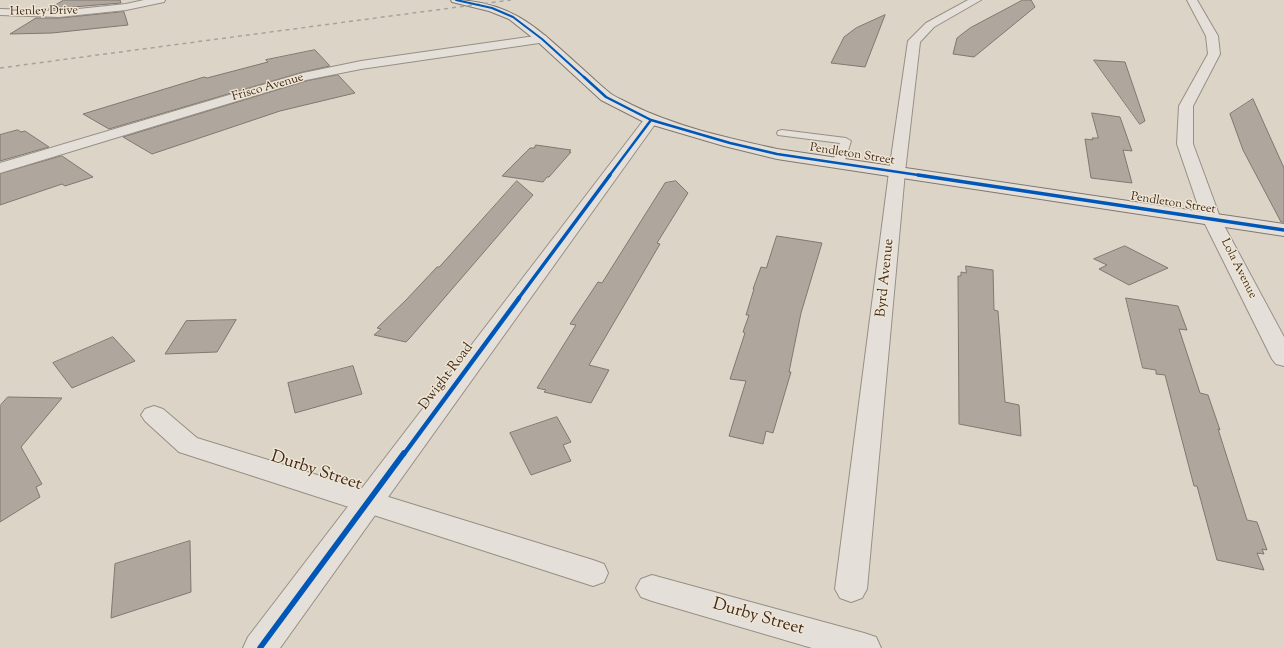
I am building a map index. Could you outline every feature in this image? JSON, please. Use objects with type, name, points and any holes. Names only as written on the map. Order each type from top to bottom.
[{"type":"street","name":"Henley Drive","points":[[0,12],[59,14],[126,7],[160,0]]},
{"type":"street","name":"Pendleton Street","points":[[456,0],[492,8],[513,17],[542,39],[606,97],[651,120],[730,143],[778,154],[1284,230]]},
{"type":"street","name":"Byrd Avenue","points":[[851,589],[897,172],[914,41],[930,25],[976,0]]},
{"type":"street","name":"Lola Avenue","points":[[1192,0],[1212,36],[1214,54],[1186,106],[1185,144],[1212,220],[1284,359]]},
{"type":"street","name":"Frisco Avenue","points":[[0,168],[303,77],[361,65],[542,39]]},
{"type":"street","name":"Dwight Road","points":[[260,648],[651,120]]},
{"type":"street","name":"Durby Street","points":[[154,415],[188,445],[593,573]]},
{"type":"street","name":"Durby Street","points":[[652,588],[864,648]]},
{"type":"lane","points":[[782,133],[846,141],[838,163]]},
{"type":"building","points":[[64,0],[120,0],[121,3],[49,9]]},
{"type":"building","points":[[1023,0],[1031,0],[1035,7],[974,57],[953,54],[957,38],[970,28]]},
{"type":"building","points":[[124,12],[128,25],[52,33],[10,34],[36,18],[59,18]]},
{"type":"building","points":[[885,15],[865,67],[831,63],[844,37],[856,28]]},
{"type":"building","points":[[315,50],[330,66],[303,72],[109,129],[83,114],[204,77],[207,78],[268,62],[266,60]]},
{"type":"building","points":[[1094,60],[1125,62],[1145,121],[1140,124]]},
{"type":"building","points":[[338,75],[355,93],[280,111],[152,154],[123,137],[306,81]]},
{"type":"building","points":[[1253,99],[1284,168],[1284,222],[1281,222],[1243,150],[1230,114]]},
{"type":"building","points":[[1092,113],[1120,117],[1132,151],[1123,150],[1132,183],[1091,178],[1085,139],[1093,140],[1092,138],[1098,138]]},
{"type":"building","points":[[18,130],[21,132],[25,131],[49,147],[0,161],[0,135]]},
{"type":"building","points":[[536,145],[571,150],[569,152],[571,152],[543,182],[502,176],[530,148],[534,148]]},
{"type":"building","points":[[62,156],[93,177],[65,186],[62,184],[0,205],[0,174]]},
{"type":"building","points":[[517,181],[533,195],[409,339],[406,342],[374,335],[381,329],[377,328],[437,267],[439,267]]},
{"type":"building","points":[[676,181],[688,193],[657,243],[660,244],[589,365],[609,370],[591,403],[544,392],[546,390],[537,388],[576,325],[570,324],[598,282],[602,283],[665,183]]},
{"type":"building","points":[[777,236],[822,243],[801,313],[789,372],[791,372],[773,433],[766,431],[763,444],[729,436],[746,381],[730,379],[745,333],[743,332],[749,315],[746,315],[753,289],[761,267],[766,268]]},
{"type":"building","points":[[1125,246],[1168,268],[1129,285],[1099,269],[1107,265],[1094,259]]},
{"type":"building","points":[[966,266],[993,270],[994,310],[998,311],[1005,402],[1019,405],[1021,436],[959,424],[958,276],[961,276],[961,272],[966,273]]},
{"type":"building","points":[[1126,298],[1178,306],[1187,330],[1179,329],[1200,393],[1208,395],[1247,520],[1257,522],[1267,550],[1262,549],[1264,554],[1257,553],[1264,570],[1217,560],[1197,486],[1194,486],[1165,375],[1156,374],[1156,370],[1143,368]]},
{"type":"building","points":[[236,320],[217,352],[165,354],[186,321]]},
{"type":"building","points":[[113,337],[135,361],[72,388],[53,363]]},
{"type":"building","points":[[353,366],[362,394],[295,413],[288,383]]},
{"type":"building","points":[[8,397],[62,398],[21,447],[42,484],[36,487],[40,497],[0,522],[0,406]]},
{"type":"building","points":[[557,417],[571,442],[563,445],[571,461],[531,475],[510,433]]},
{"type":"building","points":[[190,541],[191,592],[111,618],[115,564]]},
{"type":"railway","points":[[0,68],[511,0]]},
{"type":"cycle path","points":[[456,0],[492,8],[513,17],[542,39],[606,97],[651,120],[730,143],[777,154],[1284,230]]},
{"type":"cycle path","points":[[260,648],[651,120]]}]
